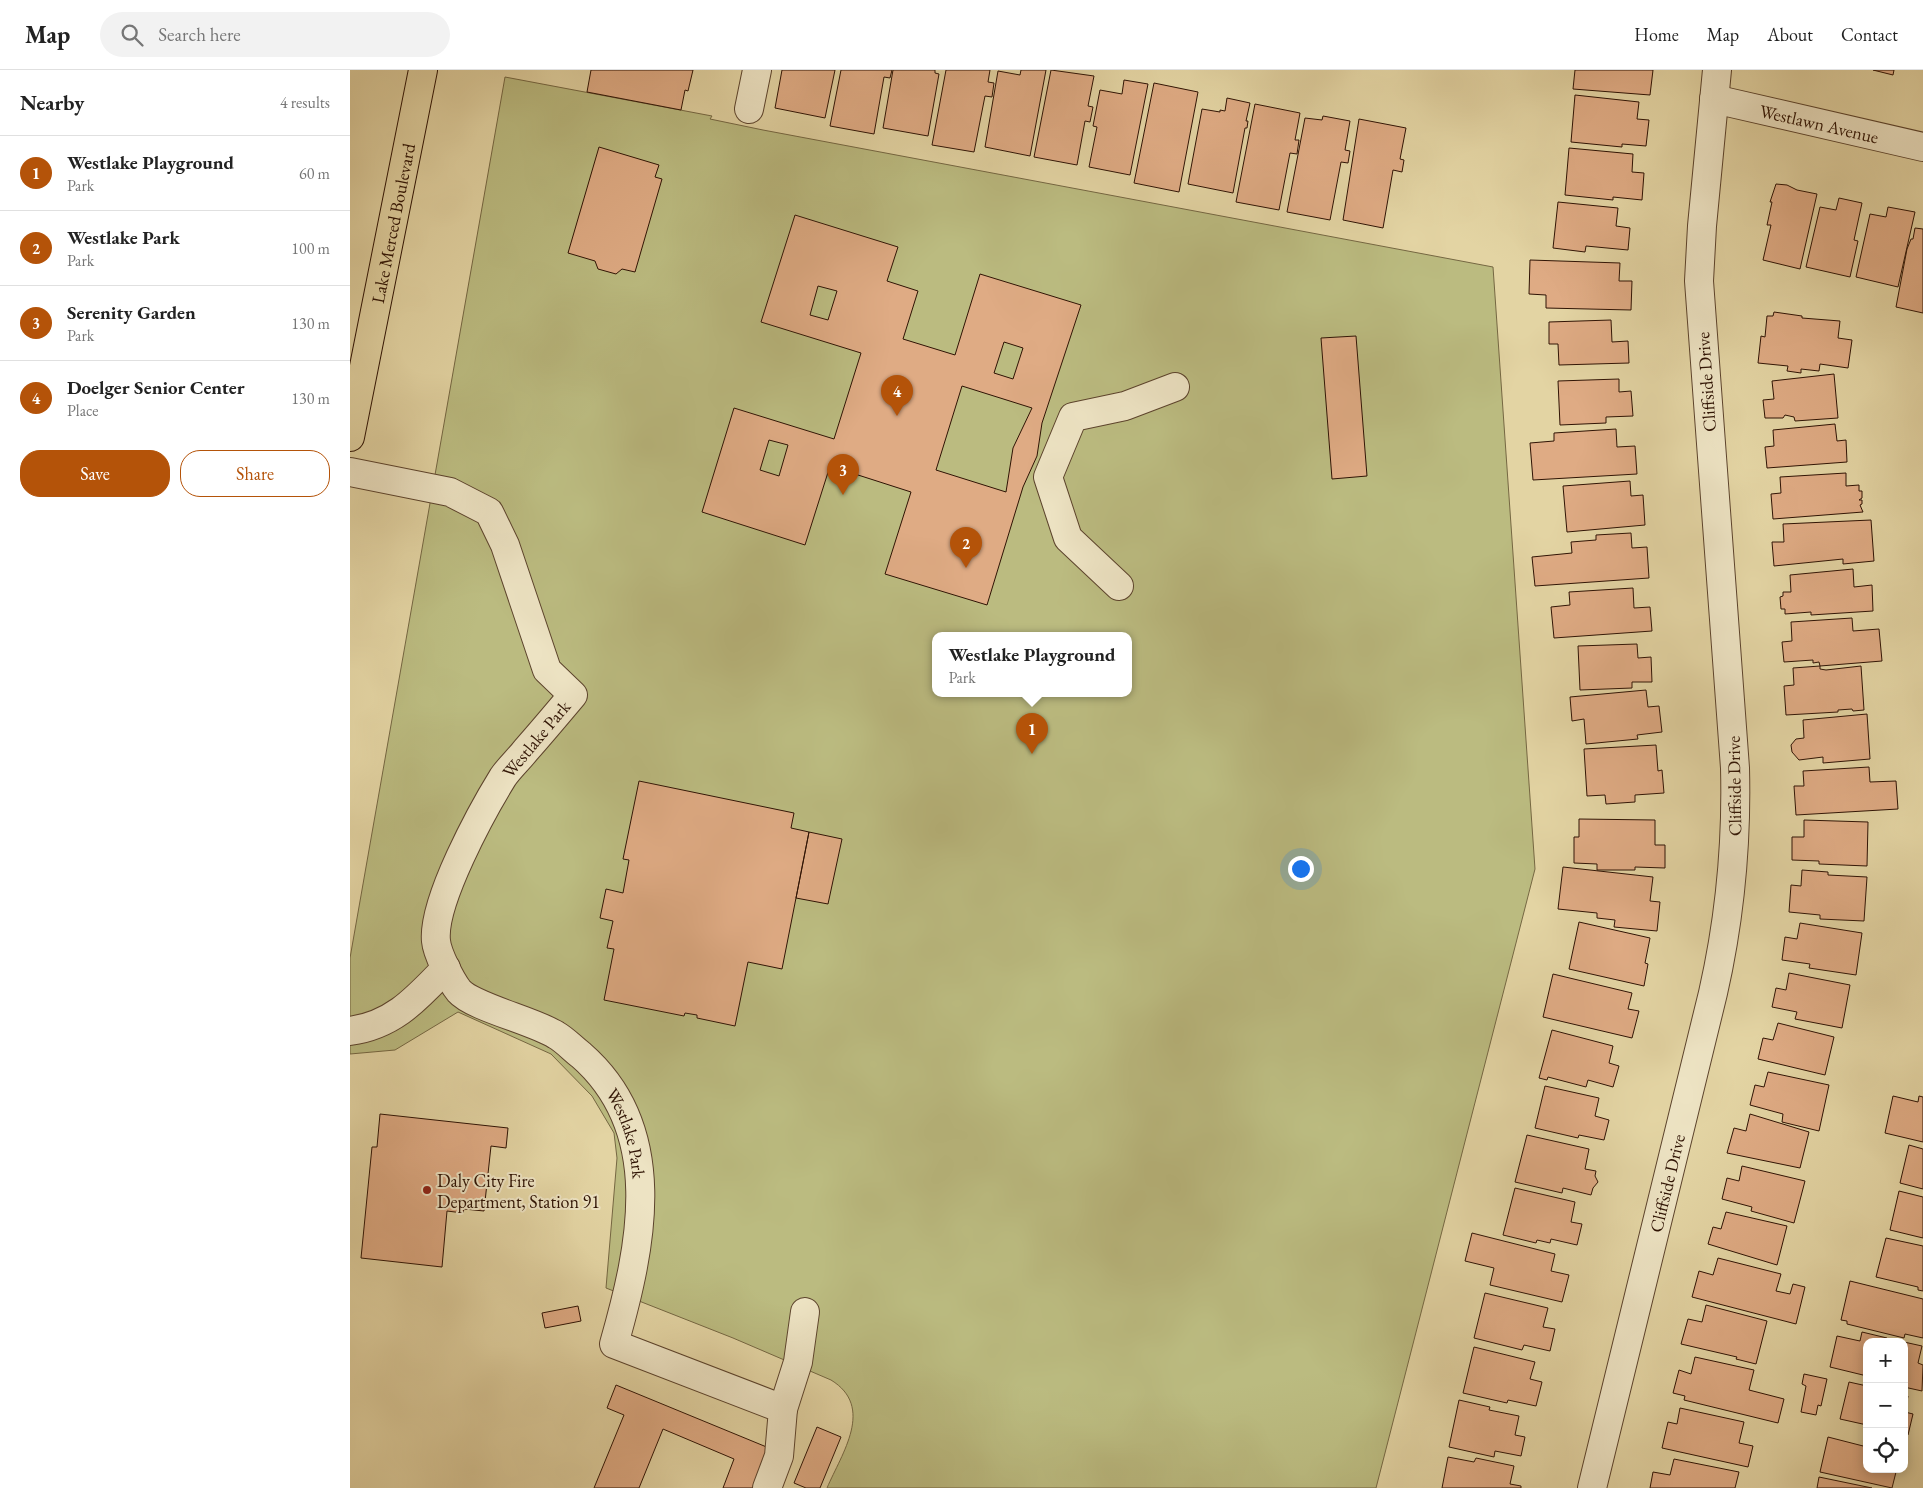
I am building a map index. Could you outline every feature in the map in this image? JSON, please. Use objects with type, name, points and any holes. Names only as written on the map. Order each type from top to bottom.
[{"type":"main road","name":"Lake Merced Boulevard","points":[[350,437],[423,70]]},
{"type":"street","points":[[749,109],[757,70]]},
{"type":"street","name":"Cliffside Drive","points":[[1592,1488],[1713,993],[1726,934],[1734,873],[1737,820],[1735,768],[1699,281],[1702,226],[1717,70]]},
{"type":"street","name":"Westlawn Avenue","points":[[1714,99],[1923,146]]},
{"type":"street","points":[[1119,586],[1068,538],[1048,477],[1073,417],[1125,406],[1175,388]]},
{"type":"street","name":"Westlake Park","points":[[350,472],[450,492],[489,512],[505,546],[547,670],[573,695],[504,776],[456,865],[439,916],[436,941],[446,968],[460,992],[488,1007],[531,1022],[558,1036],[600,1072],[616,1096],[631,1126],[639,1163],[641,1210],[628,1296],[614,1344],[783,1408]]},
{"type":"street","points":[[350,1031],[371,1028],[408,1007],[446,968]]},
{"type":"street","points":[[767,1488],[779,1456],[783,1408],[798,1362],[805,1312]]},
{"type":"green space","points":[[505,77],[712,116],[710,119],[763,130],[1493,267],[1535,869],[1376,1488],[827,1488],[851,1431],[853,1417],[851,1403],[844,1391],[831,1380],[733,1338],[606,1288],[617,1158],[614,1133],[592,1096],[551,1054],[458,1012],[395,1050],[350,1054],[350,958]]},
{"type":"building","points":[[591,70],[693,70],[688,91],[685,90],[681,110],[587,92]]},
{"type":"building","points":[[782,70],[835,70],[825,118],[775,108]]},
{"type":"building","points":[[841,70],[892,70],[890,78],[884,77],[874,134],[830,126]]},
{"type":"building","points":[[893,70],[935,70],[935,73],[939,74],[928,136],[883,128]]},
{"type":"building","points":[[946,70],[990,70],[988,82],[994,83],[992,97],[985,96],[974,152],[932,145]]},
{"type":"building","points":[[1021,70],[1046,70],[1030,156],[985,147],[998,71],[1020,75]]},
{"type":"building","points":[[1051,70],[1094,76],[1088,106],[1093,107],[1090,122],[1085,121],[1077,165],[1034,157]]},
{"type":"building","points":[[1575,70],[1653,70],[1650,95],[1573,89]]},
{"type":"building","points":[[1873,70],[1894,70],[1893,75]]},
{"type":"building","points":[[1124,80],[1148,84],[1130,175],[1089,167],[1097,127],[1093,126],[1100,90],[1122,94]]},
{"type":"building","points":[[1154,83],[1198,92],[1179,192],[1134,183]]},
{"type":"building","points":[[1575,95],[1639,102],[1637,119],[1649,120],[1646,146],[1622,144],[1622,147],[1571,142]]},
{"type":"building","points":[[1227,98],[1250,103],[1246,121],[1248,121],[1247,128],[1245,128],[1233,193],[1188,184],[1202,109],[1225,111]]},
{"type":"building","points":[[1255,104],[1300,113],[1295,140],[1299,140],[1297,154],[1290,153],[1279,210],[1236,202]]},
{"type":"building","points":[[1323,116],[1350,121],[1345,150],[1350,151],[1348,163],[1341,162],[1330,220],[1287,212],[1305,118],[1322,120]]},
{"type":"building","points":[[1359,119],[1406,128],[1400,159],[1404,160],[1402,172],[1393,170],[1383,228],[1343,220]]},
{"type":"building","points":[[599,147],[659,165],[655,177],[662,179],[635,272],[622,269],[616,274],[598,269],[595,261],[568,253]]},
{"type":"building","points":[[1569,148],[1633,154],[1632,172],[1644,173],[1642,200],[1613,197],[1613,200],[1565,195]]},
{"type":"building","points":[[1776,184],[1787,185],[1797,190],[1817,194],[1800,269],[1763,260],[1771,225],[1767,225],[1772,202],[1770,202]]},
{"type":"building","points":[[1839,198],[1862,203],[1854,240],[1858,241],[1850,277],[1806,267],[1820,207],[1836,210]]},
{"type":"building","points":[[1558,202],[1618,208],[1616,226],[1630,228],[1628,250],[1586,246],[1585,252],[1553,248]]},
{"type":"building","points":[[1888,207],[1915,212],[1898,287],[1856,277],[1870,214],[1886,217]]},
{"type":"building","points":[[795,215],[898,247],[887,281],[918,291],[903,339],[955,355],[980,274],[1081,305],[1042,423],[1037,456],[1023,487],[987,605],[885,574],[911,492],[830,466],[805,545],[702,512],[734,408],[834,439],[861,353],[761,322]],"holes":[[[818,286],[837,291],[828,320],[810,315]],[[1004,342],[1023,348],[1013,379],[994,373]],[[962,386],[1032,408],[1013,448],[1006,492],[936,470]],[[769,440],[788,445],[779,476],[760,470]]]},
{"type":"building","points":[[1915,228],[1923,229],[1923,313],[1896,307],[1907,249],[1911,239],[1913,239]]},
{"type":"building","points":[[1530,260],[1620,263],[1619,281],[1632,281],[1631,310],[1546,308],[1546,295],[1529,294]]},
{"type":"building","points":[[1774,312],[1802,316],[1802,318],[1840,321],[1838,338],[1852,340],[1848,368],[1820,364],[1819,371],[1801,369],[1801,373],[1787,371],[1788,366],[1758,363],[1761,336],[1765,337],[1767,316],[1773,316]]},
{"type":"building","points":[[1611,320],[1612,342],[1628,341],[1629,363],[1559,365],[1558,344],[1549,344],[1549,322]]},
{"type":"building","points":[[1356,336],[1367,476],[1332,479],[1321,338]]},
{"type":"building","points":[[1834,374],[1838,418],[1795,421],[1794,417],[1785,415],[1783,418],[1765,418],[1763,400],[1774,399],[1772,381]]},
{"type":"building","points":[[1619,379],[1619,392],[1631,391],[1633,416],[1606,417],[1606,423],[1560,425],[1558,381]]},
{"type":"building","points":[[1835,424],[1837,441],[1846,440],[1847,462],[1767,468],[1765,447],[1774,446],[1773,430]]},
{"type":"building","points":[[1616,429],[1617,447],[1635,446],[1637,474],[1533,480],[1530,443],[1554,441],[1554,433]]},
{"type":"building","points":[[1846,473],[1846,486],[1859,485],[1859,491],[1862,491],[1862,498],[1859,500],[1862,500],[1860,505],[1863,512],[1773,519],[1771,494],[1781,493],[1780,477]]},
{"type":"building","points":[[1630,481],[1631,496],[1643,495],[1645,525],[1567,532],[1563,486]]},
{"type":"building","points":[[1871,520],[1874,561],[1843,564],[1843,559],[1774,566],[1772,542],[1784,542],[1783,524]]},
{"type":"building","points":[[1631,533],[1632,548],[1647,547],[1649,578],[1535,586],[1532,557],[1572,553],[1571,542],[1596,540],[1596,535]]},
{"type":"building","points":[[1853,569],[1854,587],[1872,585],[1873,611],[1811,615],[1811,612],[1785,614],[1785,609],[1781,609],[1780,597],[1783,596],[1783,592],[1791,592],[1790,575]]},
{"type":"building","points":[[1633,588],[1634,608],[1650,607],[1652,631],[1554,638],[1551,607],[1570,605],[1569,592]]},
{"type":"building","points":[[1852,618],[1853,631],[1879,629],[1882,661],[1820,666],[1819,662],[1813,663],[1813,660],[1784,662],[1782,642],[1792,641],[1791,622]]},
{"type":"building","points":[[1637,644],[1638,658],[1651,657],[1652,682],[1632,682],[1632,688],[1580,690],[1578,646]]},
{"type":"building","points":[[1820,666],[1820,669],[1826,670],[1861,666],[1864,710],[1853,711],[1852,709],[1838,710],[1838,712],[1786,715],[1784,686],[1794,685],[1793,668]]},
{"type":"building","points":[[1646,690],[1648,707],[1659,706],[1662,732],[1637,735],[1638,739],[1586,744],[1584,719],[1572,721],[1570,697]]},
{"type":"building","points":[[1867,714],[1870,759],[1823,763],[1823,757],[1799,760],[1792,752],[1791,745],[1796,739],[1804,738],[1803,720]]},
{"type":"building","points":[[1656,745],[1658,771],[1662,770],[1664,793],[1635,795],[1635,802],[1606,804],[1605,795],[1587,796],[1584,749]]},
{"type":"building","points":[[1869,767],[1870,782],[1896,781],[1898,809],[1796,815],[1794,786],[1804,786],[1803,771]]},
{"type":"building","points":[[639,781],[794,813],[791,828],[809,832],[782,969],[748,962],[735,1026],[697,1018],[697,1015],[685,1013],[684,1016],[604,1000],[614,949],[607,948],[613,921],[600,918],[606,889],[623,893],[629,860],[623,859]]},
{"type":"building","points":[[1579,819],[1655,820],[1655,845],[1665,845],[1665,868],[1635,867],[1635,870],[1597,870],[1597,864],[1574,863],[1574,837],[1579,837]]},
{"type":"building","points":[[1804,820],[1868,822],[1867,866],[1819,864],[1819,861],[1792,860],[1792,837],[1804,837]]},
{"type":"building","points":[[809,832],[842,839],[828,904],[796,898]]},
{"type":"building","points":[[1563,867],[1653,877],[1650,901],[1660,902],[1657,931],[1614,927],[1615,920],[1597,918],[1597,913],[1558,909]]},
{"type":"building","points":[[1802,870],[1828,872],[1828,875],[1867,877],[1864,921],[1820,919],[1820,915],[1789,912],[1791,885],[1801,886]]},
{"type":"building","points":[[1579,922],[1650,938],[1645,963],[1648,964],[1644,986],[1569,969]]},
{"type":"building","points":[[1800,923],[1862,933],[1856,975],[1809,968],[1810,964],[1782,960],[1785,937],[1797,939]]},
{"type":"building","points":[[1789,973],[1850,985],[1842,1028],[1795,1019],[1797,1012],[1772,1007],[1776,988],[1786,990]]},
{"type":"building","points":[[1553,974],[1632,993],[1628,1009],[1639,1011],[1632,1038],[1543,1017]]},
{"type":"building","points":[[1778,1023],[1834,1037],[1825,1075],[1758,1059],[1763,1038],[1773,1040]]},
{"type":"building","points":[[1552,1030],[1613,1046],[1609,1063],[1619,1066],[1613,1087],[1588,1080],[1586,1087],[1548,1077],[1547,1080],[1539,1078]]},
{"type":"building","points":[[1768,1072],[1829,1085],[1819,1131],[1782,1122],[1783,1114],[1750,1105],[1755,1085],[1764,1087]]},
{"type":"building","points":[[1545,1086],[1599,1098],[1595,1116],[1609,1120],[1604,1140],[1579,1135],[1578,1138],[1535,1128]]},
{"type":"building","points":[[1893,1096],[1918,1102],[1919,1096],[1923,1097],[1923,1142],[1885,1133]]},
{"type":"building","name":"Daly City Fire Department, Station 91","points":[[380,1114],[508,1128],[506,1148],[491,1146],[484,1211],[464,1209],[463,1213],[447,1211],[442,1267],[361,1258],[372,1147],[377,1147]]},
{"type":"building","points":[[1750,1114],[1809,1132],[1800,1168],[1727,1153],[1734,1128],[1746,1131]]},
{"type":"building","points":[[1527,1135],[1589,1149],[1585,1169],[1596,1171],[1595,1176],[1598,1182],[1593,1188],[1591,1195],[1563,1188],[1562,1193],[1515,1182]]},
{"type":"building","points":[[1909,1145],[1923,1149],[1923,1189],[1900,1183]]},
{"type":"building","points":[[1742,1166],[1805,1181],[1794,1223],[1751,1211],[1752,1207],[1722,1199],[1727,1178],[1739,1181]]},
{"type":"building","points":[[1515,1188],[1575,1202],[1571,1222],[1582,1224],[1577,1245],[1551,1239],[1550,1243],[1537,1240],[1536,1243],[1503,1235]]},
{"type":"building","points":[[1899,1191],[1923,1197],[1923,1238],[1890,1230]]},
{"type":"building","points":[[1726,1212],[1787,1226],[1777,1265],[1708,1244],[1713,1227],[1721,1229]]},
{"type":"building","points":[[1472,1233],[1555,1254],[1551,1271],[1569,1275],[1562,1302],[1490,1285],[1494,1268],[1465,1261]]},
{"type":"building","points":[[1886,1238],[1923,1246],[1923,1291],[1918,1290],[1918,1287],[1876,1277]]},
{"type":"building","points":[[1718,1258],[1781,1274],[1776,1291],[1790,1294],[1793,1284],[1805,1287],[1796,1324],[1692,1297],[1699,1271],[1713,1275]]},
{"type":"building","points":[[1850,1281],[1923,1299],[1923,1338],[1905,1334],[1904,1338],[1847,1324],[1847,1321],[1841,1320]]},
{"type":"building","points":[[1485,1293],[1548,1308],[1543,1327],[1555,1329],[1550,1351],[1524,1345],[1522,1350],[1474,1338]]},
{"type":"building","points":[[1706,1305],[1767,1321],[1756,1364],[1736,1359],[1737,1357],[1681,1344],[1688,1319],[1702,1322]]},
{"type":"building","points":[[578,1306],[581,1321],[545,1328],[542,1313]]},
{"type":"building","points":[[1862,1332],[1887,1338],[1863,1338],[1863,1375],[1830,1367],[1837,1336],[1860,1341]]},
{"type":"building","points":[[1908,1343],[1922,1346],[1918,1363],[1923,1365],[1922,1391],[1908,1388]]},
{"type":"building","points":[[1474,1347],[1535,1362],[1530,1379],[1542,1382],[1536,1406],[1508,1400],[1507,1403],[1463,1393]]},
{"type":"building","points":[[1695,1357],[1754,1370],[1749,1390],[1784,1399],[1778,1423],[1684,1400],[1685,1396],[1673,1393],[1679,1370],[1691,1374]]},
{"type":"building","points":[[1804,1374],[1827,1379],[1821,1406],[1818,1405],[1816,1415],[1801,1412],[1806,1386],[1802,1384]]},
{"type":"building","points":[[1849,1382],[1863,1385],[1863,1424],[1840,1419]]},
{"type":"building","points":[[616,1385],[769,1448],[753,1488],[723,1488],[734,1459],[663,1429],[639,1488],[594,1488],[624,1415],[607,1408]]},
{"type":"building","points":[[1459,1400],[1490,1407],[1489,1410],[1519,1416],[1515,1435],[1525,1437],[1521,1456],[1495,1451],[1494,1457],[1449,1447]]},
{"type":"building","points":[[1680,1408],[1744,1422],[1739,1443],[1753,1446],[1748,1467],[1662,1448],[1668,1422],[1677,1424]]},
{"type":"building","points":[[1908,1413],[1913,1414],[1908,1435]]},
{"type":"building","points":[[817,1427],[841,1437],[820,1488],[806,1488],[794,1483]]},
{"type":"building","points":[[1828,1437],[1863,1446],[1863,1473],[1896,1473],[1892,1488],[1820,1472]]},
{"type":"building","points":[[1448,1457],[1474,1462],[1476,1458],[1514,1466],[1510,1484],[1521,1486],[1521,1488],[1442,1488]]},
{"type":"building","points":[[1674,1459],[1739,1472],[1735,1488],[1650,1488],[1653,1472],[1670,1475]]},
{"type":"building","points":[[1819,1477],[1872,1488],[1817,1488]]},
{"type":"place","name":"Doelger Senior Center","points":[[897,416]]},
{"type":"place","name":"Serenity Garden","points":[[843,495]]},
{"type":"place","name":"Westlake Park","points":[[966,568]]},
{"type":"place","name":"Westlake Playground","points":[[1032,754]]},
{"type":"place","name":"Daly City Fire Department, Station 91","points":[[427,1190]]}]
